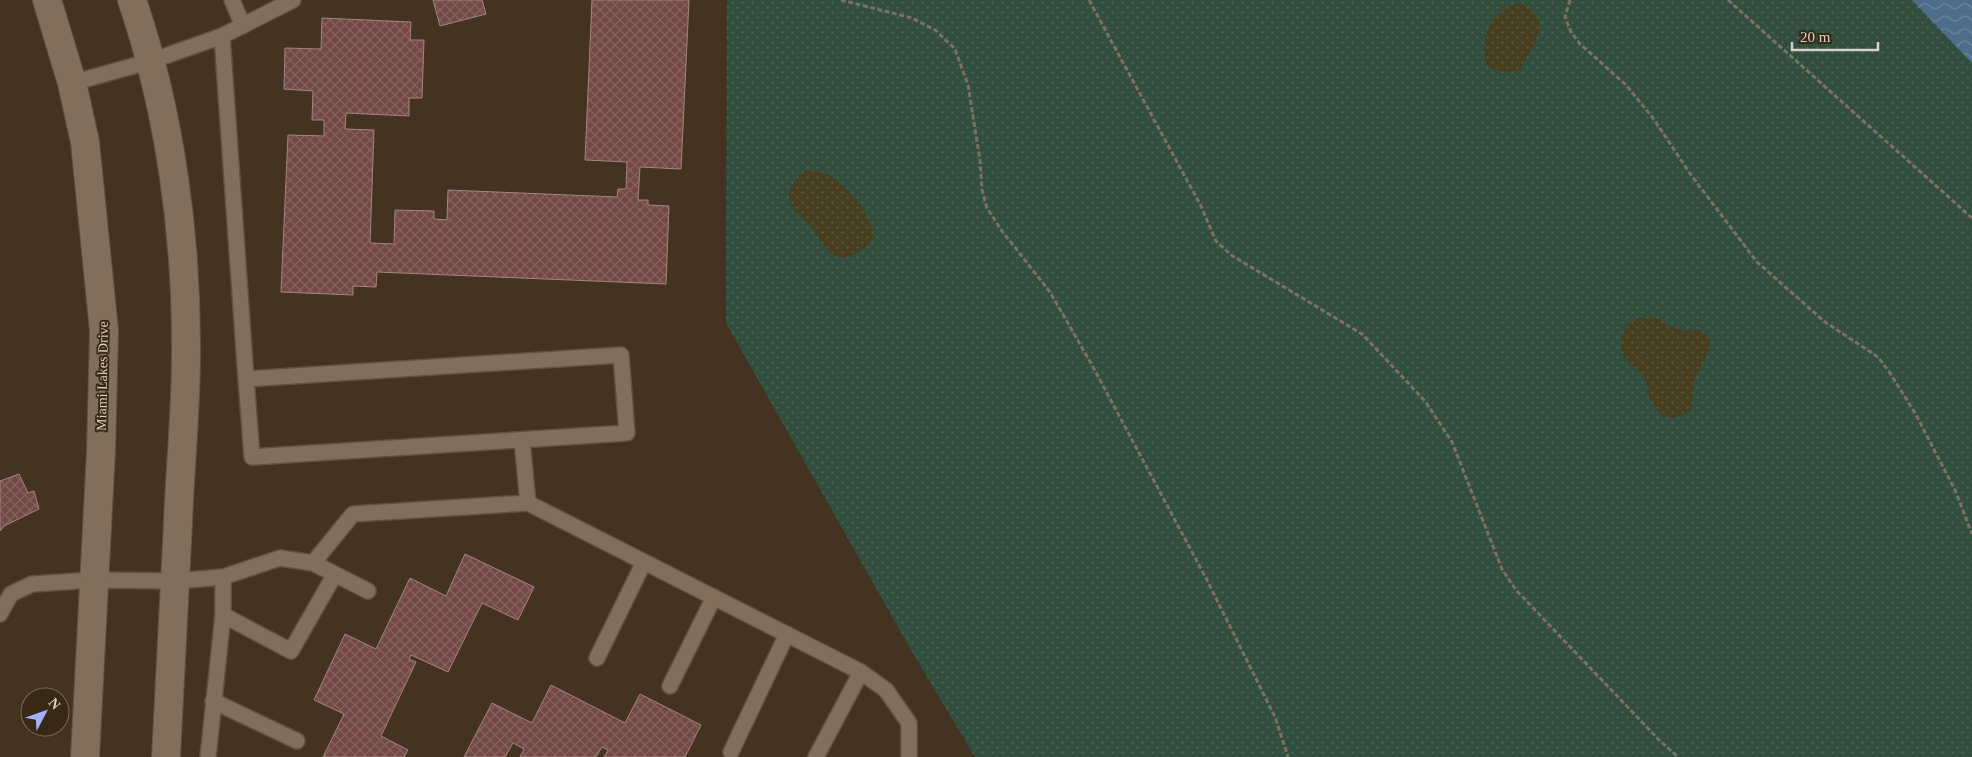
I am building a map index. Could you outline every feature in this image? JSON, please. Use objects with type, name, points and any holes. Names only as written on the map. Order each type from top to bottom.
[{"type":"main road","name":"Miami Lakes Drive","points":[[46,0],[72,83],[85,142],[104,331],[102,443],[85,757]]},
{"type":"main road","points":[[132,0],[151,61],[171,162],[183,266],[186,355],[166,757]]},
{"type":"lane","points":[[232,0],[243,26]]},
{"type":"lane","points":[[72,83],[151,61],[222,36],[293,0]]},
{"type":"lane","points":[[222,36],[246,379],[252,458],[627,433],[621,355],[246,379]]},
{"type":"lane","points":[[522,440],[528,503]]},
{"type":"lane","points":[[313,563],[353,514],[528,503],[861,672],[886,690],[909,722],[909,757]]},
{"type":"lane","points":[[0,614],[11,594],[32,584],[94,580],[175,581],[223,577],[280,558],[313,563],[368,591]]},
{"type":"lane","points":[[597,658],[644,562]]},
{"type":"lane","points":[[222,615],[292,651],[335,574]]},
{"type":"lane","points":[[208,757],[222,615],[223,577]]},
{"type":"lane","points":[[670,686],[714,597]]},
{"type":"lane","points":[[731,752],[787,634]]},
{"type":"lane","points":[[816,757],[861,672]]},
{"type":"lane","points":[[214,701],[297,741]]},
{"type":"path","points":[[842,0],[912,18],[935,30],[954,49],[968,85],[980,160],[982,190],[987,208],[1002,231],[1050,292],[1092,365],[1207,580],[1275,717],[1288,757]]},
{"type":"path","points":[[1089,0],[1201,206],[1216,241],[1231,255],[1362,334],[1425,401],[1452,442],[1502,568],[1516,590],[1660,741],[1678,757]]},
{"type":"path","points":[[1570,0],[1565,17],[1571,32],[1580,44],[1626,85],[1653,118],[1691,175],[1757,262],[1825,322],[1878,357],[1915,413],[1955,490],[1972,534]]},
{"type":"path","points":[[1728,0],[1972,218]]},
{"type":"green space","points":[[727,0],[1972,0],[1972,757],[975,757],[911,650],[726,323]]},
{"type":"sand","points":[[1519,3],[1534,12],[1537,17],[1539,22],[1538,35],[1519,70],[1498,71],[1486,64],[1485,44],[1487,35],[1494,18],[1509,7]]},
{"type":"sand","points":[[806,171],[824,173],[837,180],[852,194],[869,221],[873,239],[852,256],[839,257],[827,249],[811,226],[791,205],[791,188],[797,178]]},
{"type":"sand","points":[[1638,318],[1658,318],[1670,327],[1686,331],[1699,330],[1707,335],[1710,341],[1709,351],[1694,380],[1691,410],[1683,415],[1672,418],[1661,415],[1650,399],[1644,375],[1624,358],[1621,342],[1625,327]]},
{"type":"water","points":[[1912,0],[1972,0],[1972,63],[1969,60]]},
{"type":"building","points":[[433,0],[482,0],[486,14],[440,26]]},
{"type":"building","points":[[592,0],[689,0],[681,169],[640,167],[638,200],[648,200],[648,205],[669,206],[666,284],[377,272],[376,287],[353,286],[353,295],[281,292],[288,135],[324,136],[324,120],[312,120],[313,91],[284,89],[285,48],[321,49],[322,18],[411,22],[410,40],[424,40],[422,98],[409,98],[409,116],[346,113],[345,129],[374,130],[370,243],[394,244],[395,210],[434,211],[434,219],[447,220],[448,190],[617,197],[618,189],[626,189],[627,162],[585,160]]},
{"type":"building","points":[[19,474],[28,493],[34,491],[39,509],[4,526],[0,531],[0,481]]},
{"type":"building","points":[[465,554],[534,587],[518,620],[482,603],[448,672],[411,655],[409,659],[416,662],[381,736],[408,750],[404,757],[323,757],[344,714],[314,700],[345,634],[376,649],[410,578],[446,596]]},
{"type":"building","points":[[551,685],[625,723],[640,694],[701,725],[685,757],[604,757],[608,750],[602,747],[596,757],[520,757],[524,749],[513,743],[505,757],[464,757],[492,703],[532,723]]}]
